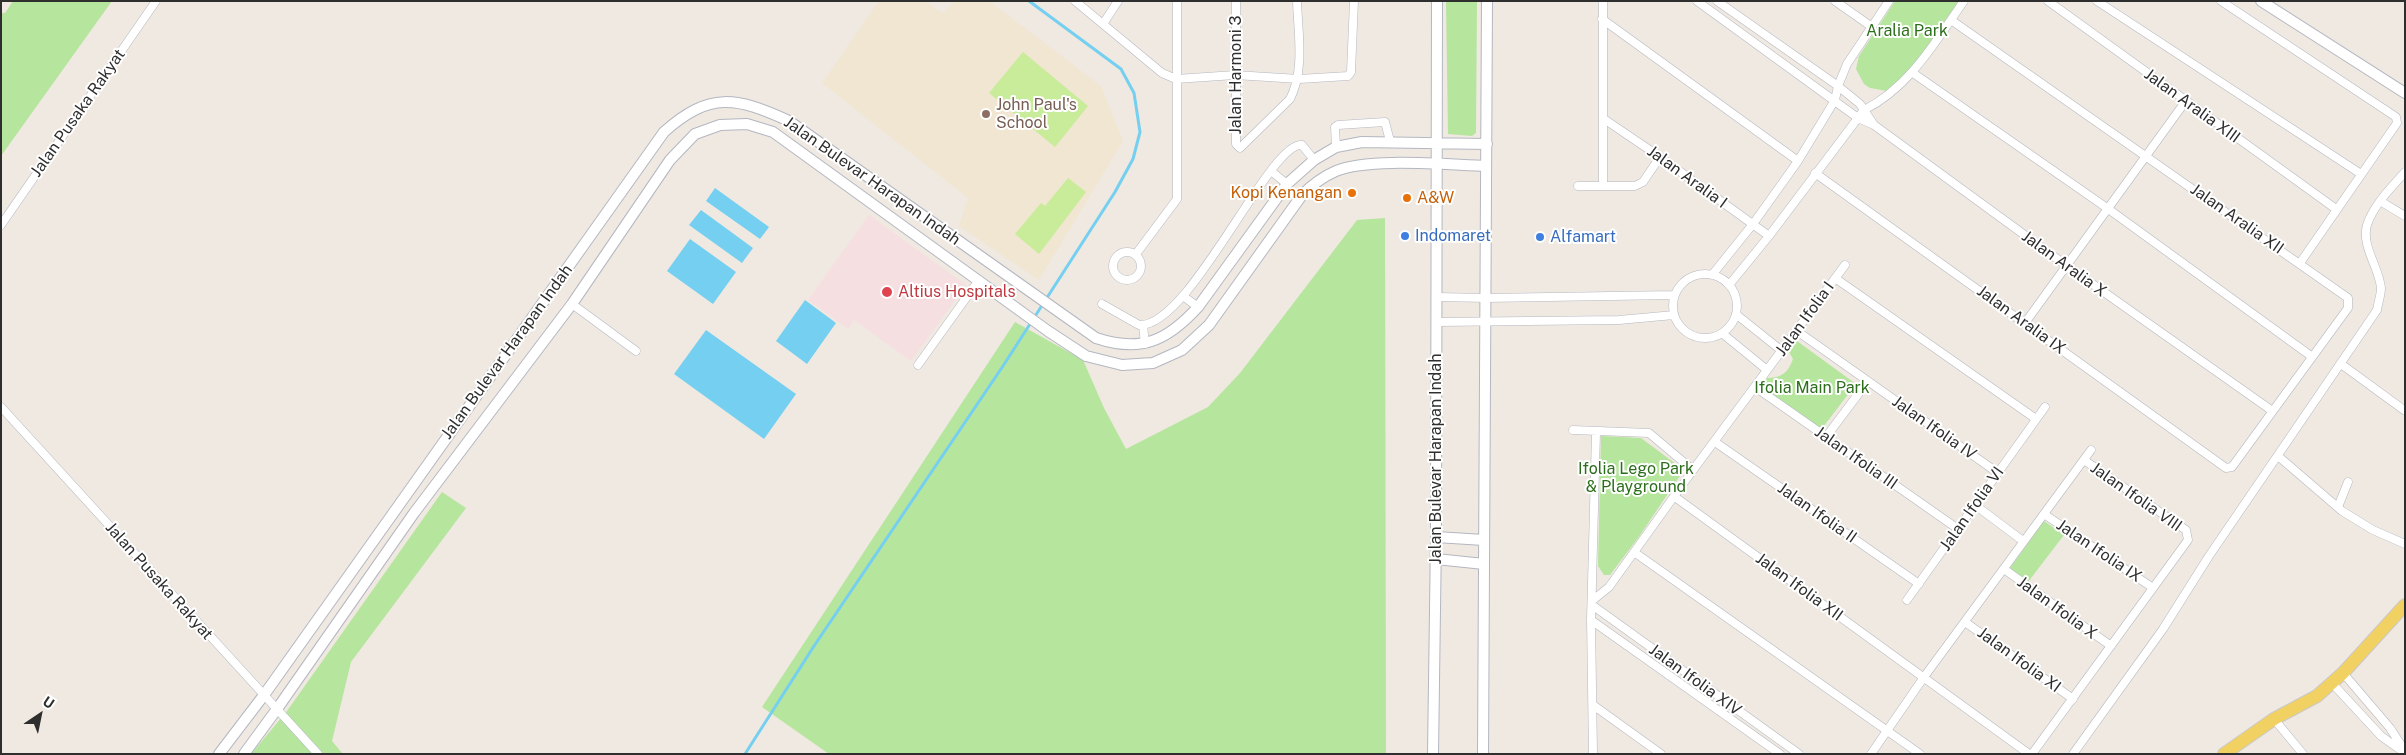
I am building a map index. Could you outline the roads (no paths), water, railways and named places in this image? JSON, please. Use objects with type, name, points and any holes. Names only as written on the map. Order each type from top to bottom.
[{"type":"main road","points":[[2224,754],[2274,719],[2298,708],[2332,683],[2405,605]]},
{"type":"street","name":"Jalan Pusaka Rakyat","points":[[1,226],[156,1]]},
{"type":"street","points":[[1075,1],[1162,72],[1176,80],[1235,76],[1299,79],[1346,77],[1350,75],[1354,1]]},
{"type":"street","points":[[1104,24],[1118,1]]},
{"type":"street","points":[[1136,254],[1177,199],[1177,1]]},
{"type":"street","name":"Jalan Harmoni 3","points":[[1236,1],[1235,76],[1236,144],[1238,148],[1290,99],[1299,79]]},
{"type":"street","points":[[1297,1],[1299,79]]},
{"type":"street","name":"Jalan Bulevar Harapan Indah","points":[[1433,754],[1436,559],[1437,1]]},
{"type":"street","points":[[1483,754],[1487,1]]},
{"type":"street","points":[[1603,1],[1603,186]]},
{"type":"street","name":"Jalan Aralia X","points":[[1697,1],[1858,118],[1874,125],[2067,266],[2271,410]]},
{"type":"street","points":[[1717,1],[1838,86],[1864,110],[1874,125]]},
{"type":"street","points":[[1836,1],[1872,27]]},
{"type":"street","points":[[1712,275],[1753,224],[1798,161],[1835,100],[1838,86],[1847,64],[1889,1]]},
{"type":"street","points":[[1730,285],[1770,236],[1815,172],[1864,110],[1884,100],[1913,73],[1964,1]]},
{"type":"street","name":"Jalan Aralia XIII","points":[[2048,1],[2185,102],[2336,209]]},
{"type":"street","points":[[2096,1],[2361,174]]},
{"type":"street","points":[[2220,1],[2396,117],[2397,123],[2300,263]]},
{"type":"street","points":[[2261,1],[2405,93]]},
{"type":"street","points":[[1602,19],[1798,161]]},
{"type":"street","name":"Jalan Aralia XII","points":[[1951,20],[2300,263],[2349,300],[2348,308],[2310,356],[2232,467],[2227,468]]},
{"type":"street","points":[[1913,73],[2107,208],[2310,356]]},
{"type":"street","name":"Jalan Bulevar Harapan Indah","points":[[219,754],[264,695],[664,132],[681,117],[700,107],[722,102],[754,105],[789,121],[1096,338],[1111,342],[1145,344],[1164,336],[1182,324],[1198,307],[1287,184],[1314,160],[1336,147],[1362,142],[1487,144]]},
{"type":"street","points":[[2025,323],[2185,102]]},
{"type":"street","name":"Jalan Aralia I","points":[[1604,119],[1770,236]]},
{"type":"street","points":[[1336,147],[1334,132],[1338,125],[1385,122],[1390,142]]},
{"type":"street","name":"Jalan Bulevar Harapan Indah","points":[[244,754],[414,513],[572,304],[670,160],[695,134],[720,125],[747,124],[773,132],[804,152],[1048,331],[1086,356],[1122,365],[1153,364],[1182,350],[1209,324],[1302,195],[1316,181],[1338,170],[1362,164],[1486,166]]},
{"type":"street","points":[[804,152],[814,138]]},
{"type":"street","points":[[1102,304],[1132,322],[1143,325],[1164,317],[1183,296],[1271,170],[1298,144],[1302,145],[1314,160]]},
{"type":"street","points":[[1578,186],[1635,186],[1643,182],[1660,157]]},
{"type":"street","points":[[1271,170],[1287,184]]},
{"type":"street","name":"Jalan Aralia IX","points":[[1815,172],[2227,468]]},
{"type":"street","points":[[2074,754],[2163,629],[2209,556],[2377,310],[2381,289],[2366,238],[2367,226],[2380,201],[2405,172]]},
{"type":"street","points":[[2380,201],[2405,216]]},
{"type":"street","points":[[927,242],[938,227]]},
{"type":"street","name":"Jalan Ifolia I","points":[[1592,603],[1608,587],[1845,265]]},
{"type":"street","points":[[1701,274],[1712,275],[1730,285],[1738,304],[1736,315],[1731,326],[1722,334],[1711,338],[1694,336],[1679,326],[1674,315],[1674,295],[1680,285],[1690,278],[1701,274]]},
{"type":"street","points":[[1835,278],[2036,419]]},
{"type":"street","points":[[918,365],[979,280]]},
{"type":"street","points":[[1437,296],[1486,298],[1674,295]]},
{"type":"street","points":[[1183,296],[1198,307]]},
{"type":"street","points":[[572,304],[636,351]]},
{"type":"street","points":[[1437,322],[1619,320],[1674,315]]},
{"type":"street","points":[[1736,315],[1782,351]]},
{"type":"street","points":[[1143,325],[1145,344]]},
{"type":"street","name":"Jalan Ifolia IV","points":[[1797,331],[1998,473]]},
{"type":"street","points":[[1722,334],[1767,370]]},
{"type":"street","points":[[2341,364],[2404,410]]},
{"type":"street","points":[[1826,438],[1868,381]]},
{"type":"street","name":"Jalan Ifolia III","points":[[1755,388],[1958,529]]},
{"type":"street","name":"Jalan Ifolia VI","points":[[1907,600],[2045,406]]},
{"type":"street","name":"Jalan Pusaka Rakyat","points":[[1,408],[318,754]]},
{"type":"street","points":[[1573,430],[1596,433],[1649,433],[1693,470]]},
{"type":"street","points":[[1592,754],[1591,620],[1596,433]]},
{"type":"street","name":"Jalan Ifolia II","points":[[1715,442],[1918,584]]},
{"type":"street","points":[[1871,754],[1924,677],[2091,450]]},
{"type":"street","points":[[2278,456],[2338,507],[2374,530],[2405,544]]},
{"type":"street","name":"Jalan Ifolia VIII","points":[[2084,460],[2186,530],[2188,540],[2153,588]]},
{"type":"street","points":[[2338,507],[2348,482]]},
{"type":"street","name":"Jalan Ifolia XII","points":[[1675,497],[2031,754]]},
{"type":"street","points":[[1975,506],[2023,541]]},
{"type":"street","name":"Jalan Ifolia IX","points":[[2044,514],[2153,588]]},
{"type":"street","points":[[1436,537],[1484,540]]},
{"type":"street","points":[[1634,552],[1886,732],[1920,754]]},
{"type":"street","points":[[1436,559],[1484,564]]},
{"type":"street","name":"Jalan Ifolia X","points":[[2004,569],[2111,646]]},
{"type":"street","points":[[2031,754],[2153,588]]},
{"type":"street","name":"Jalan Ifolia XIV","points":[[1592,603],[1799,754]]},
{"type":"street","name":"Jalan Ifolia XIV","points":[[1591,620],[1780,754]]},
{"type":"street","name":"Jalan Ifolia XI","points":[[1965,622],[2073,699]]},
{"type":"street","points":[[2343,673],[2381,717],[2405,752]]},
{"type":"street","points":[[2332,683],[2381,736],[2405,752]]},
{"type":"street","points":[[1593,705],[1661,754]]},
{"type":"street","points":[[2371,726],[2381,717]]},
{"type":"street","points":[[2274,719],[2303,754]]},
{"type":"water","points":[[715,188],[769,227],[760,239],[706,201]]},
{"type":"water","points":[[701,210],[753,248],[742,263],[689,225]]},
{"type":"water","points":[[690,239],[736,272],[713,304],[667,271]]},
{"type":"water","points":[[805,300],[836,323],[807,364],[776,341]]},
{"type":"water","points":[[706,330],[796,394],[764,439],[674,374]]},
{"type":"waterway","points":[[745,754],[814,646],[1003,366],[1115,192],[1133,159],[1140,132],[1134,93],[1121,69],[1029,1]]},
{"type":"place","name":"John Paul's School","points":[[986,114]]},
{"type":"place","name":"Kopi Kenangan","points":[[1352,193]]},
{"type":"place","name":"A&W","points":[[1407,198]]},
{"type":"place","name":"Indomaret","points":[[1405,236]]},
{"type":"place","name":"Alfamart","points":[[1540,237]]},
{"type":"place","name":"Altius Hospitals","points":[[887,292]]},
{"type":"park label","name":"Aralia Park","points":[[1907,31]]},
{"type":"park label","name":"Ifolia Main Park","points":[[1812,388]]},
{"type":"park label","name":"Ifolia Lego Park & Playground","points":[[1636,478]]}]
